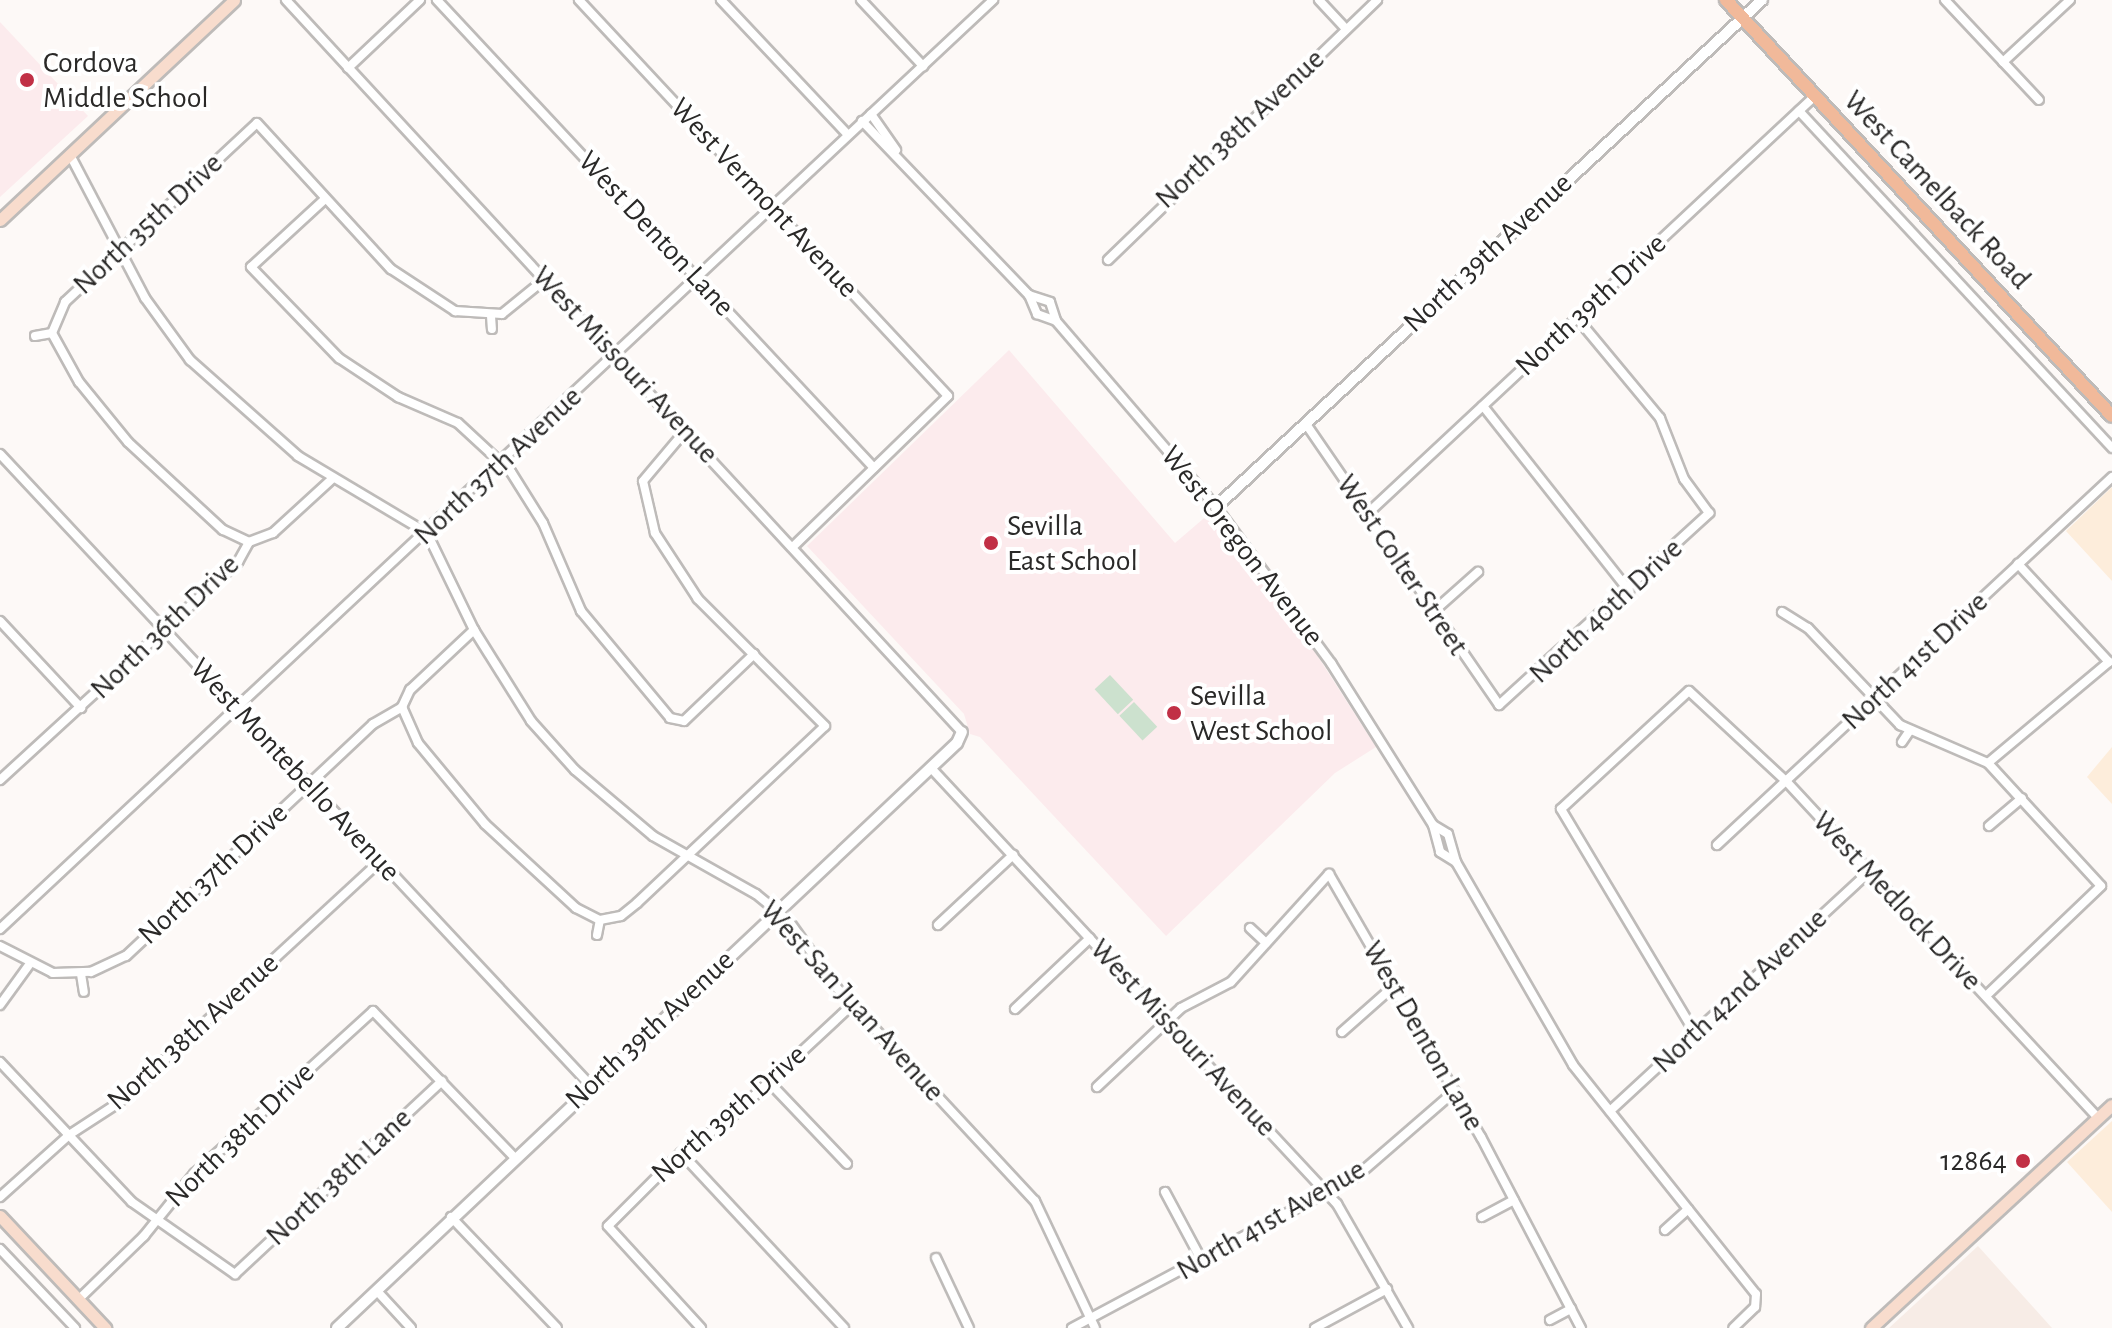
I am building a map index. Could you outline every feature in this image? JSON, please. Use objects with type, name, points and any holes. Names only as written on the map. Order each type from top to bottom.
[{"type":"main road","points":[[0,220],[234,0]]},
{"type":"main road","name":"West Camelback Road","points":[[1726,0],[2112,416]]},
{"type":"main road","points":[[1871,1328],[2112,1105]]},
{"type":"main road","points":[[0,1216],[105,1328]]},
{"type":"street","name":"West Missouri Avenue","points":[[286,0],[794,546],[962,732]]},
{"type":"street","points":[[348,68],[420,0]]},
{"type":"street","name":"West Denton Lane","points":[[437,0],[874,468]]},
{"type":"street","name":"West Vermont Avenue","points":[[579,0],[948,396],[874,468]]},
{"type":"street","points":[[721,0],[848,135]]},
{"type":"street","points":[[861,0],[923,66]]},
{"type":"street","name":"North 37th Avenue","points":[[0,929],[427,533],[993,0]]},
{"type":"street","points":[[1319,0],[1346,29]]},
{"type":"street","name":"North 38th Avenue","points":[[1108,260],[1377,0]]},
{"type":"street","name":"North 39th Avenue","points":[[1216,507],[1762,0]]},
{"type":"street","points":[[1945,0],[2039,100]]},
{"type":"street","points":[[2003,62],[2070,0]]},
{"type":"street","name":"North 39th Drive","points":[[1367,514],[1815,96]]},
{"type":"street","name":"West Camelback Road","points":[[1799,111],[2112,448]]},
{"type":"street","name":"West Oregon Avenue","points":[[871,114],[896,151]]},
{"type":"street","name":"West Oregon Avenue","points":[[862,121],[896,151],[1029,295],[1040,318],[1056,321]]},
{"type":"street","name":"North 35th Drive","points":[[52,333],[65,302],[257,123],[325,199]]},
{"type":"street","points":[[70,155],[164,328],[216,389],[332,479],[427,533]]},
{"type":"street","points":[[545,279],[516,306],[491,316],[464,315],[409,282],[325,199],[251,267],[339,358],[398,397],[458,423],[502,462],[525,489],[581,611],[677,723],[754,654]]},
{"type":"street","name":"West Oregon Avenue","points":[[1029,295],[1050,302],[1056,321],[1216,507],[1331,663],[1433,825],[1440,852],[1456,862]]},
{"type":"street","points":[[1996,323],[2011,308]]},
{"type":"street","points":[[491,316],[492,329]]},
{"type":"street","name":"North 40th Drive","points":[[1499,705],[1629,591],[1709,513],[1684,479],[1660,418],[1577,318]]},
{"type":"street","points":[[35,336],[52,333],[79,382],[128,442],[223,530],[249,542]]},
{"type":"street","points":[[1483,406],[1629,591]]},
{"type":"street","name":"West Colter Street","points":[[1306,424],[1499,705]]},
{"type":"street","points":[[402,707],[418,743],[485,824],[576,908],[600,920],[621,916],[825,726],[678,573],[646,510],[643,481],[686,430]]},
{"type":"street","name":"West Montebello Avenue","points":[[0,454],[590,1085]]},
{"type":"street","points":[[794,546],[874,468]]},
{"type":"street","name":"North 41st Drive","points":[[1717,845],[2112,477]]},
{"type":"street","name":"North 36th Drive","points":[[0,780],[238,562],[249,542],[273,533],[332,479]]},
{"type":"street","points":[[633,479],[643,481]]},
{"type":"street","name":"West San Juan Avenue","points":[[427,533],[474,630],[554,749],[621,811],[685,858],[779,911],[852,1005],[1035,1201],[1094,1324]]},
{"type":"street","points":[[1988,763],[2109,662],[2018,564]]},
{"type":"street","points":[[1434,611],[1478,572]]},
{"type":"street","points":[[1782,612],[1808,628],[1873,699],[1910,730],[1988,763],[2101,886],[1986,996]]},
{"type":"street","points":[[0,621],[81,708]]},
{"type":"street","name":"North 37th Drive","points":[[81,974],[126,956],[373,724],[402,707],[410,690],[474,630]]},
{"type":"street","name":"West Medlock Drive","points":[[1695,1033],[1561,809],[1689,691],[1786,781],[2098,1118]]},
{"type":"street","points":[[1902,742],[1910,730]]},
{"type":"street","name":"North 39th Avenue","points":[[337,1328],[590,1085],[931,768],[962,732]]},
{"type":"street","name":"West Missouri Avenue","points":[[931,768],[1328,1193],[1408,1328]]},
{"type":"street","points":[[1989,826],[2022,798]]},
{"type":"street","name":"West Oregon Avenue","points":[[1433,825],[1448,834],[1456,862],[1573,1065],[1759,1301],[1733,1328]]},
{"type":"street","points":[[938,925],[1013,855]]},
{"type":"street","name":"North 38th Avenue","points":[[0,1197],[69,1135],[118,1103],[380,861]]},
{"type":"street","name":"North 42nd Avenue","points":[[1610,1111],[1870,871]]},
{"type":"street","name":"West Denton Lane","points":[[1266,943],[1329,874],[1455,1091],[1581,1328]]},
{"type":"street","points":[[597,935],[600,920]]},
{"type":"street","points":[[1097,1087],[1167,1021],[1226,987],[1266,943],[1250,928]]},
{"type":"street","points":[[1015,1009],[1090,938]]},
{"type":"street","points":[[0,946],[29,965],[81,974],[84,992]]},
{"type":"street","points":[[0,1005],[29,965]]},
{"type":"street","points":[[1342,1032],[1394,986]]},
{"type":"street","name":"North 39th Drive","points":[[701,1328],[608,1226],[681,1153],[769,1082],[852,1005]]},
{"type":"street","name":"North 38th Drive","points":[[79,1299],[156,1219],[194,1174],[373,1011],[442,1081]]},
{"type":"street","points":[[0,1062],[69,1135],[156,1219]]},
{"type":"street","points":[[442,1081],[514,1157]]},
{"type":"street","name":"North 38th Lane","points":[[156,1219],[235,1274],[442,1081]]},
{"type":"street","points":[[769,1082],[847,1164]]},
{"type":"street","name":"North 41st Avenue","points":[[1072,1328],[1094,1324],[1358,1175],[1455,1091]]},
{"type":"street","points":[[681,1153],[844,1328]]},
{"type":"street","points":[[1165,1192],[1202,1261]]},
{"type":"street","points":[[1482,1217],[1514,1200]]},
{"type":"street","points":[[1665,1230],[1688,1209]]},
{"type":"street","points":[[451,1217],[557,1328]]},
{"type":"street","points":[[0,1249],[75,1328]]},
{"type":"street","points":[[936,1258],[969,1328]]},
{"type":"street","points":[[1315,1328],[1387,1289]]},
{"type":"street","points":[[377,1291],[411,1328]]},
{"type":"street","points":[[1550,1320],[1571,1309]]},
{"type":"shaded area","name":"Cordova Middle School","points":[[0,22],[88,116],[0,197]]},
{"type":"shaded area","points":[[1009,350],[1175,543],[1210,513],[1306,638],[1376,747],[1335,773],[1166,936],[980,737],[970,734],[964,714],[807,546]]},
{"type":"shaded area","points":[[2112,487],[2112,581],[2066,531]]},
{"type":"shaded area","points":[[2112,747],[2112,804],[2087,777]]},
{"type":"shaded area","points":[[2112,1121],[2112,1212],[2067,1162]]},
{"type":"shaded area","points":[[1978,1246],[2052,1328],[1889,1328]]},
{"type":"green space","points":[[1110,675],[1133,700],[1118,714],[1095,689]]},
{"type":"green space","points":[[1134,702],[1157,727],[1143,741],[1119,716]]},
{"type":"place","name":"Cordova Middle School","points":[[27,80]]},
{"type":"place","name":"Sevilla East School","points":[[991,543]]},
{"type":"place","name":"Sevilla West School","points":[[1174,713]]},
{"type":"place","name":"12864","points":[[2023,1161]]}]
